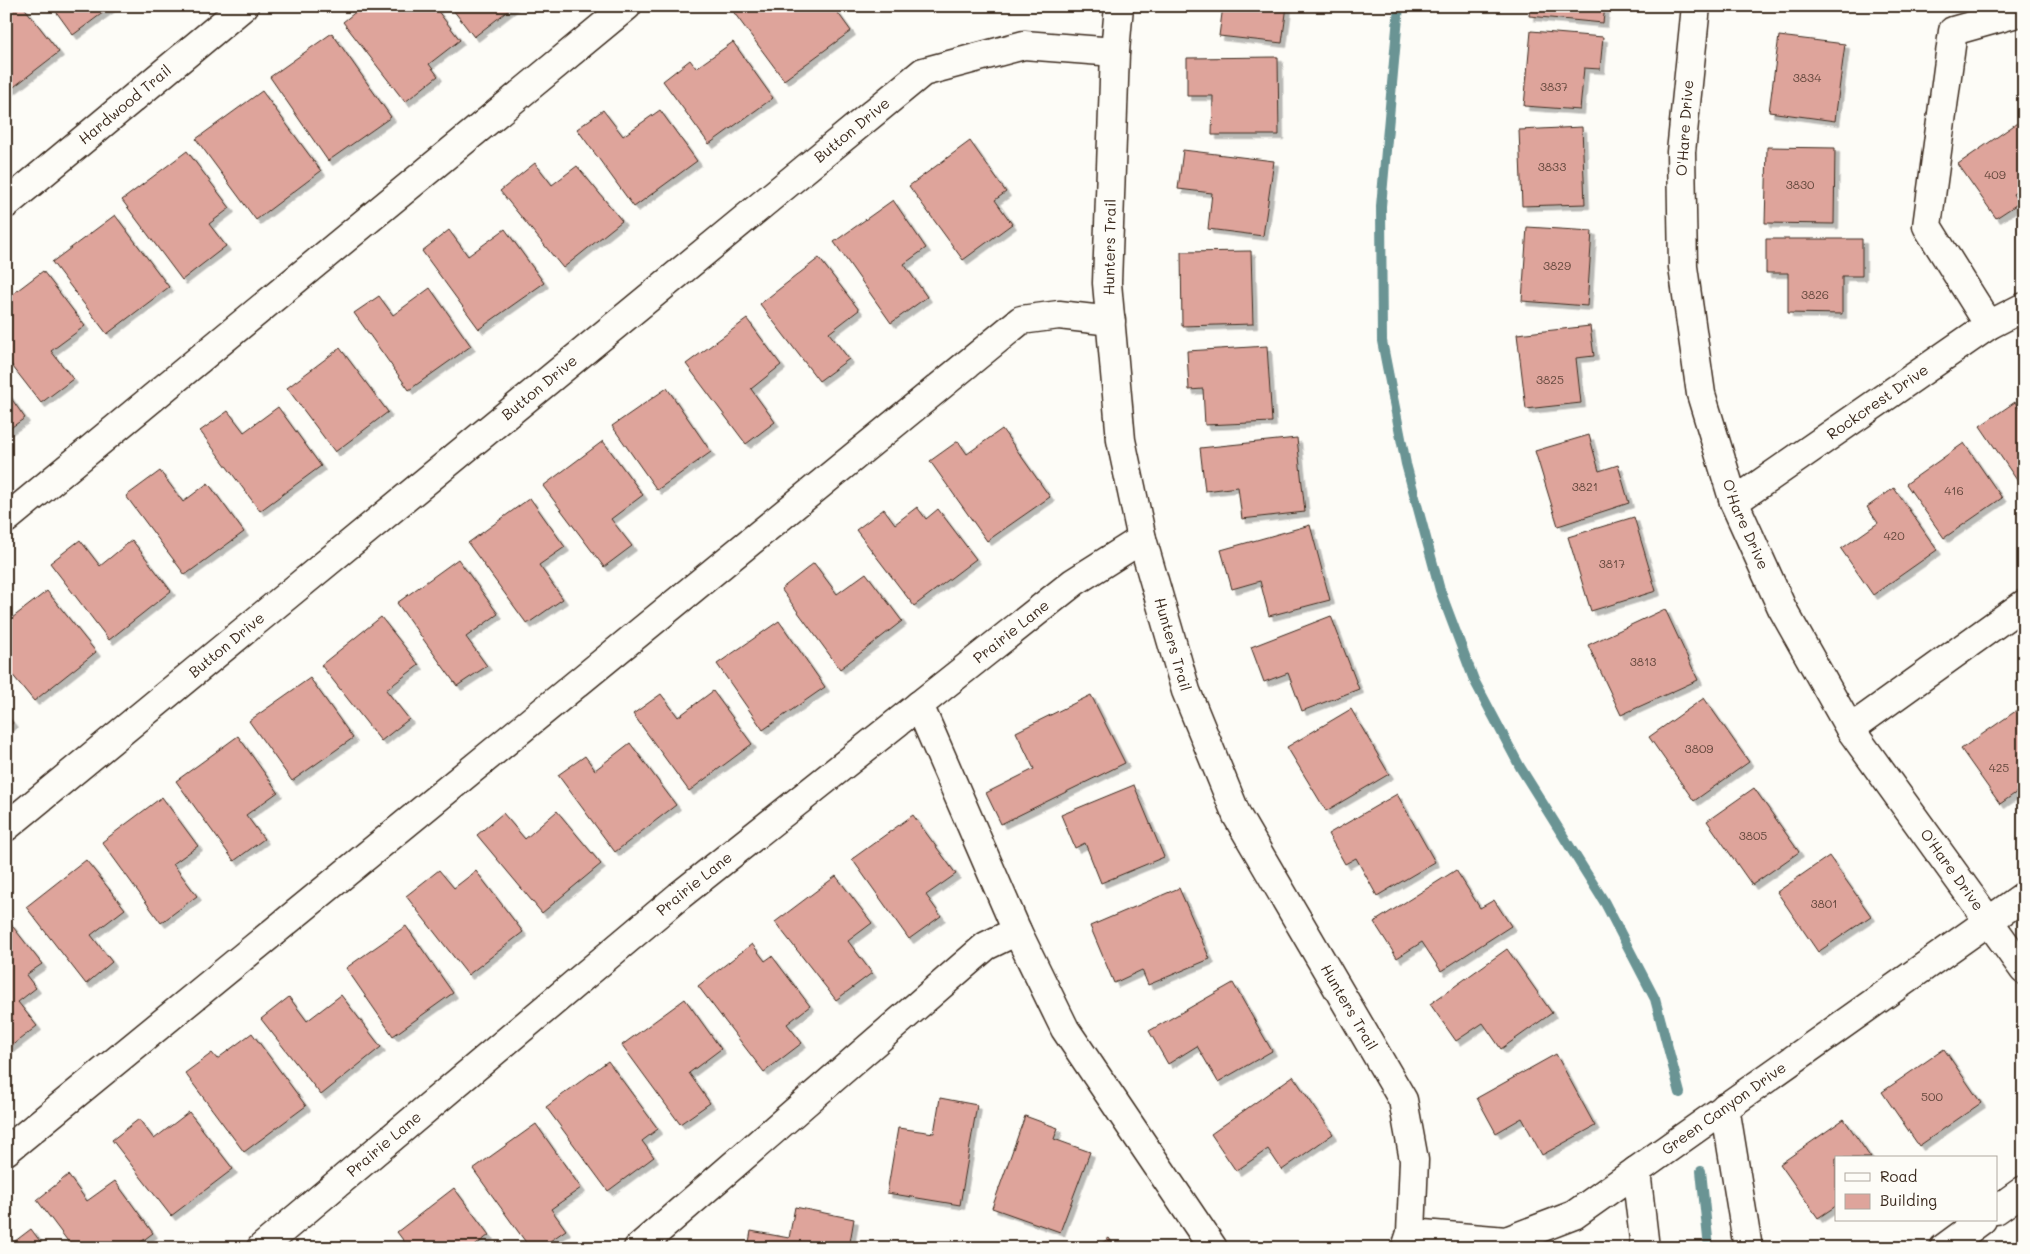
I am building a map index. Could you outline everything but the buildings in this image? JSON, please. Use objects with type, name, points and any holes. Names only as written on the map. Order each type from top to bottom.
[{"type":"street","name":"Hardwood Trail","points":[[6,204],[244,6]]},
{"type":"street","points":[[6,519],[627,6]]},
{"type":"street","name":"Hunters Trail","points":[[1118,6],[1114,52],[1107,283],[1121,440],[1142,539],[1186,691],[1236,816],[1403,1100],[1414,1160],[1409,1240]]},
{"type":"street","name":"O'Hare Drive","points":[[1696,6],[1681,152],[1683,267],[1701,394],[1734,502],[1782,608],[1850,729],[2024,970]]},
{"type":"street","points":[[1989,325],[1927,226],[1953,31],[2024,11]]},
{"type":"street","name":"Button Drive","points":[[6,827],[923,72],[1024,46],[1114,52]]},
{"type":"street","name":"Rockcrest Drive","points":[[1734,502],[1989,325],[2024,307]]},
{"type":"street","points":[[6,1151],[1022,320],[1060,315],[1111,321]]},
{"type":"street","name":"Prairie Lane","points":[[261,1248],[679,896],[1074,582],[1142,539]]},
{"type":"street","points":[[1850,729],[2024,604]]},
{"type":"street","points":[[919,705],[1017,931],[1065,1029],[1212,1248]]},
{"type":"street","name":"Green Canyon Drive","points":[[1409,1240],[1506,1241],[1574,1215],[2024,896]]},
{"type":"street","points":[[638,1248],[986,946],[1017,931]]},
{"type":"street","points":[[1725,1108],[1748,1248]]},
{"type":"street","points":[[1636,1170],[1645,1248]]},
{"type":"street","points":[[1998,1209],[2024,1190]]},
{"type":"street","points":[[1944,1248],[1979,1222]]},
{"type":"waterway","points":[[1399,6],[1381,206],[1382,341],[1406,464],[1440,590],[1474,680],[1520,767],[1605,903],[1655,999],[1680,1093]]},
{"type":"waterway","points":[[1701,1171],[1709,1248]]}]
